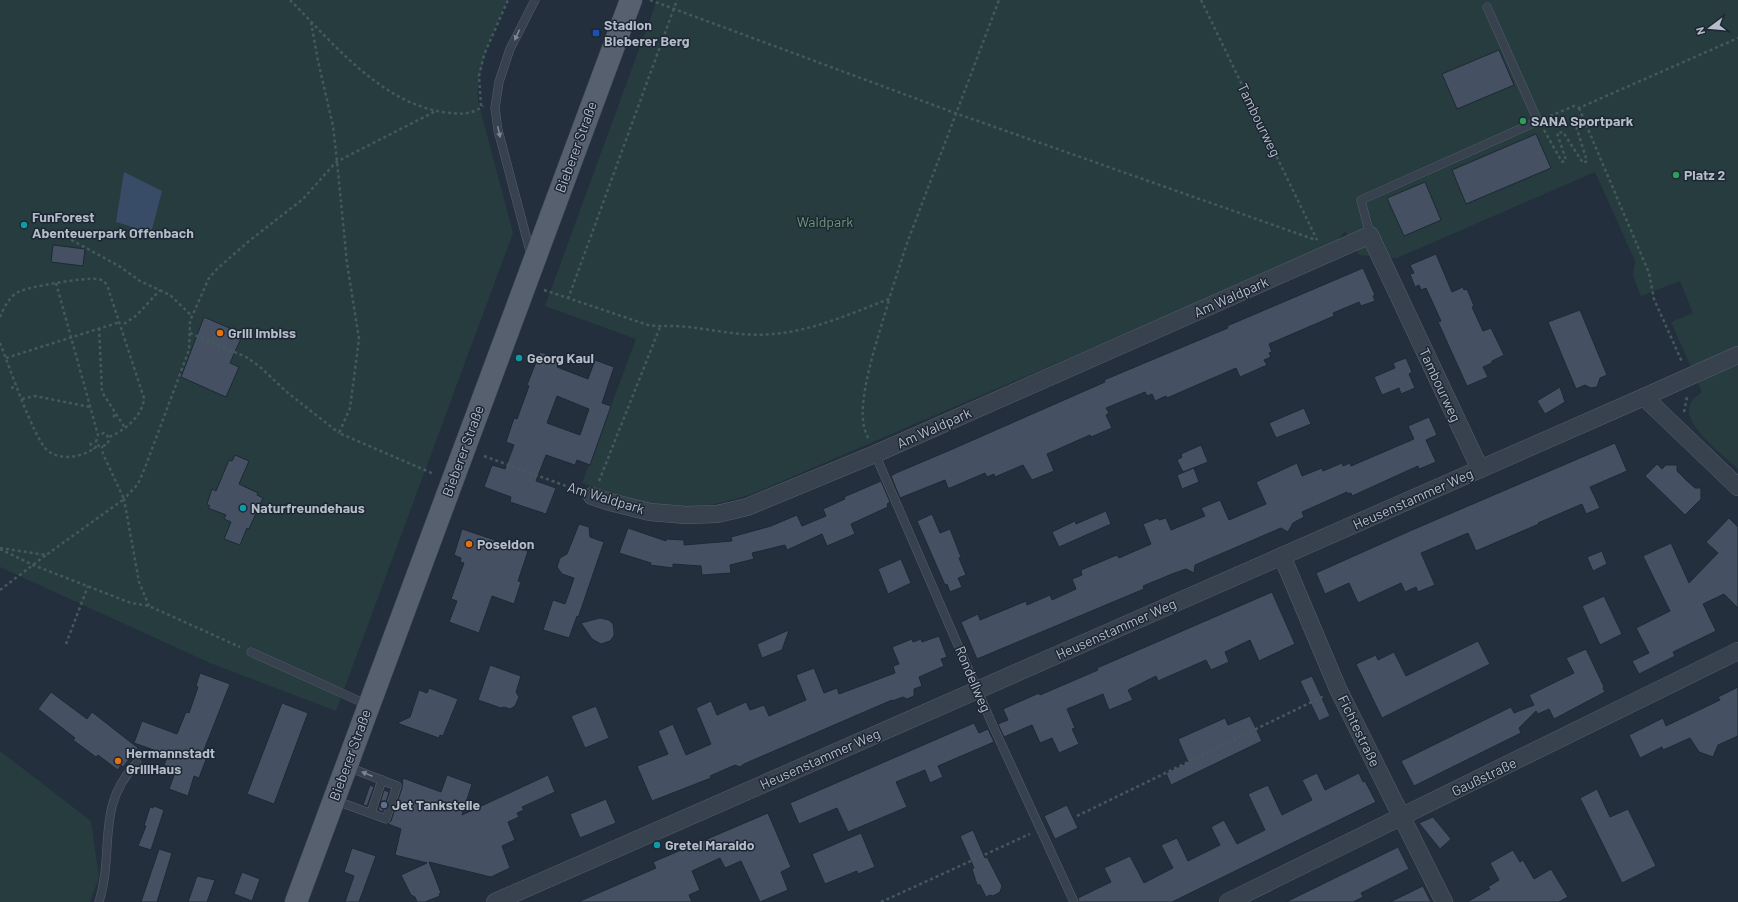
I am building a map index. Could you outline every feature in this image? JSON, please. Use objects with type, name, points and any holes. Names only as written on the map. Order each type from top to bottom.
[{"type":"main road","name":"Bieberer Straße","points":[[296,902],[631,0]]},
{"type":"street","name":"Am Waldpark","points":[[592,496],[650,512],[686,515],[717,514],[733,511],[764,501],[875,454],[1370,235]]},
{"type":"street","name":"Tambourweg","points":[[1370,235],[1480,469]]},
{"type":"street","name":"Heusenstammer Weg","points":[[495,902],[1644,397],[1738,354]]},
{"type":"street","points":[[1644,397],[1738,488]]},
{"type":"street","name":"Fichtestraße","points":[[1282,556],[1338,689],[1444,902]]},
{"type":"street","name":"Gaußstraße","points":[[1228,902],[1402,818],[1738,651]]},
{"type":"lane","points":[[533,263],[498,130],[495,108],[497,94],[510,49],[535,0]]},
{"type":"lane","points":[[1370,235],[1361,200],[1538,121],[1488,7]]},
{"type":"lane","name":"Rondellweg","points":[[875,454],[1039,830],[1074,902]]},
{"type":"lane","points":[[251,652],[369,705]]},
{"type":"lane","points":[[99,902],[106,871],[108,820],[112,804],[119,786],[128,771],[137,762]]},
{"type":"lane","points":[[334,799],[386,819],[397,786],[346,766]]},
{"type":"lane","points":[[371,813],[382,780]]},
{"type":"path","points":[[290,0],[339,50],[386,90],[415,105],[436,111],[460,115],[470,113],[482,107],[497,94]]},
{"type":"path","points":[[482,107],[479,76],[484,55],[508,0]]},
{"type":"path","points":[[650,0],[955,113]]},
{"type":"path","points":[[568,299],[677,0]]},
{"type":"path","points":[[875,454],[864,428],[863,413],[871,362],[906,246],[998,0]]},
{"type":"path","name":"Tambourweg","points":[[955,113],[1318,241],[1200,0]]},
{"type":"path","points":[[311,22],[338,161],[347,263],[359,339],[350,408],[339,433]]},
{"type":"path","points":[[1584,120],[1575,123],[1587,160],[1582,163],[1563,132],[1557,133],[1566,160],[1562,162],[1538,121],[1574,106],[1579,108],[1738,38]]},
{"type":"path","points":[[1579,108],[1649,273],[1654,299],[1689,377]]},
{"type":"path","points":[[0,590],[124,499],[138,484],[189,350],[190,322],[192,316],[204,287],[217,269],[249,241],[303,199],[338,161],[436,111]]},
{"type":"path","points":[[66,237],[119,266],[140,281],[170,295],[192,316]]},
{"type":"path","points":[[0,317],[13,295],[19,292],[56,283],[95,278],[103,281],[109,289],[144,398],[143,408],[126,428],[109,437]]},
{"type":"path","points":[[56,283],[98,434],[96,440],[98,445],[102,447],[124,499],[139,582],[149,606]]},
{"type":"path","points":[[525,284],[648,325],[660,327],[688,327],[772,335],[793,332],[820,324],[889,299]]},
{"type":"path","points":[[124,324],[137,315],[160,290]]},
{"type":"path","points":[[6,358],[120,322]]},
{"type":"path","points":[[592,496],[660,327]]},
{"type":"path","points":[[99,328],[101,344],[100,386],[104,397],[126,428]]},
{"type":"path","points":[[190,333],[246,357],[259,366],[288,393],[339,433],[452,482]]},
{"type":"path","points":[[0,343],[22,399],[41,443],[46,450],[52,454],[69,457],[89,452],[98,445]]},
{"type":"path","points":[[11,388],[17,386]]},
{"type":"path","points":[[22,399],[35,396],[90,408]]},
{"type":"path","points":[[112,416],[116,414]]},
{"type":"path","points":[[98,434],[104,433],[109,437]]},
{"type":"path","points":[[102,447],[108,444],[109,437]]},
{"type":"path","points":[[90,443],[94,449]]},
{"type":"path","points":[[89,452],[90,456]]},
{"type":"path","name":"Am Waldpark","points":[[484,456],[592,496]]},
{"type":"path","points":[[0,548],[46,555]]},
{"type":"path","points":[[0,548],[33,565],[131,603],[149,606],[251,652]]},
{"type":"path","points":[[66,644],[88,586]]},
{"type":"path","points":[[1077,816],[1338,689]]},
{"type":"path","points":[[881,902],[1039,830]]},
{"type":"green space","points":[[0,0],[507,0],[483,62],[478,88],[478,101],[513,233],[336,711],[210,663],[0,567]]},
{"type":"green space","name":"Waldpark","points":[[657,0],[1738,0],[1738,469],[1709,443],[1691,419],[1689,412],[1690,405],[1702,392],[1671,322],[1693,313],[1680,281],[1641,296],[1633,276],[1635,261],[1595,172],[1397,258],[1359,255],[1345,231],[1335,243],[757,492],[741,497],[710,505],[695,507],[664,507],[648,505],[625,499],[582,483],[636,339],[545,306]]},
{"type":"green space","points":[[0,751],[91,821],[99,877],[90,902],[0,902]]},
{"type":"water","points":[[124,172],[162,191],[151,233],[116,222]]},
{"type":"building","points":[[1499,50],[1514,85],[1457,109],[1442,74]]},
{"type":"building","points":[[1536,134],[1551,168],[1466,204],[1452,170]]},
{"type":"building","points":[[1425,182],[1441,220],[1404,236],[1387,198]]},
{"type":"building","points":[[53,245],[85,249],[83,266],[51,262]]},
{"type":"building","points":[[1436,254],[1452,292],[1463,287],[1464,290],[1467,289],[1474,306],[1472,307],[1483,331],[1491,328],[1504,355],[1483,367],[1488,377],[1467,386],[1438,322],[1441,321],[1426,288],[1421,290],[1419,285],[1415,287],[1410,274],[1414,273],[1410,265]]},
{"type":"building","points":[[1363,268],[1375,295],[1373,296],[1375,301],[1361,306],[1359,302],[1333,313],[1334,316],[1269,344],[1272,352],[1269,353],[1271,357],[1264,360],[1267,365],[1240,377],[1236,368],[1167,398],[1166,396],[1155,401],[1152,394],[1147,396],[1145,392],[1106,408],[1109,413],[1106,415],[1112,428],[1091,437],[1090,435],[1047,454],[1054,471],[1032,480],[1023,465],[995,477],[994,474],[987,477],[985,473],[950,488],[948,488],[945,480],[900,498],[891,476],[896,473],[1105,382],[1104,380],[1228,328],[1227,326]]},
{"type":"building","points":[[1580,310],[1607,375],[1600,378],[1597,387],[1591,388],[1585,385],[1576,389],[1548,322]]},
{"type":"building","points":[[204,317],[243,334],[230,363],[239,367],[226,397],[181,377]]},
{"type":"building","points":[[540,352],[560,359],[557,367],[588,379],[595,360],[614,367],[602,403],[611,406],[590,465],[577,460],[575,465],[546,455],[536,481],[556,488],[546,514],[510,502],[511,497],[484,487],[492,465],[505,469],[514,445],[506,442],[514,418],[517,419],[529,386],[527,385]],"holes":[[[557,396],[589,409],[580,435],[547,423]]]},
{"type":"building","points":[[1406,358],[1412,372],[1409,374],[1415,388],[1401,394],[1399,388],[1382,395],[1374,377],[1395,368],[1393,363]]},
{"type":"building","points":[[1560,387],[1565,402],[1545,414],[1537,401]]},
{"type":"building","points":[[1304,408],[1311,424],[1276,438],[1269,423]]},
{"type":"building","points":[[1429,417],[1437,435],[1426,440],[1436,462],[1419,469],[1418,466],[1352,496],[1351,493],[1348,494],[1347,492],[1302,512],[1304,517],[1293,523],[1288,532],[1281,528],[1195,565],[1194,573],[1186,569],[1172,574],[1143,586],[1144,589],[977,659],[961,622],[978,614],[980,620],[1026,601],[1027,605],[1050,595],[1052,600],[1076,589],[1072,579],[1082,575],[1081,570],[1117,555],[1119,558],[1151,544],[1143,524],[1158,518],[1159,520],[1166,518],[1171,530],[1205,516],[1201,508],[1220,500],[1229,520],[1266,504],[1256,482],[1297,463],[1302,476],[1322,468],[1323,471],[1342,463],[1343,466],[1350,463],[1351,466],[1414,439],[1408,426]]},
{"type":"building","points":[[1615,443],[1627,471],[1590,487],[1600,508],[1586,514],[1582,504],[1476,551],[1468,533],[1421,553],[1435,585],[1418,592],[1416,587],[1405,592],[1401,583],[1358,603],[1349,583],[1325,594],[1316,573]]},
{"type":"building","points":[[1201,445],[1208,462],[1183,472],[1177,460],[1182,457],[1181,454]]},
{"type":"building","points":[[235,455],[249,461],[239,484],[258,493],[257,495],[263,498],[240,545],[224,539],[231,522],[224,519],[226,515],[208,508],[210,506],[207,504],[212,489],[216,491],[229,460],[232,461]]},
{"type":"building","points":[[1657,464],[1662,469],[1666,465],[1677,465],[1677,471],[1686,480],[1695,488],[1701,488],[1701,499],[1685,515],[1645,476]]},
{"type":"building","points":[[1194,468],[1199,482],[1182,489],[1177,475]]},
{"type":"building","points":[[881,481],[890,502],[887,504],[888,507],[851,524],[855,534],[827,546],[822,534],[787,550],[785,545],[752,553],[754,559],[730,565],[731,573],[702,575],[701,566],[673,564],[673,568],[650,565],[651,563],[619,553],[628,528],[666,541],[666,539],[684,540],[684,545],[732,541],[731,537],[771,526],[797,515],[802,526],[826,516],[823,509],[845,499],[844,497]]},
{"type":"building","points":[[1106,511],[1111,524],[1059,547],[1052,532],[1075,521],[1076,524]]},
{"type":"building","points":[[932,514],[940,533],[950,529],[966,575],[958,578],[962,587],[950,592],[947,584],[945,585],[917,521]]},
{"type":"building","points":[[1729,518],[1738,527],[1738,608],[1724,594],[1703,604],[1716,631],[1673,652],[1675,656],[1639,674],[1632,661],[1649,653],[1636,628],[1670,611],[1643,556],[1671,543],[1689,583],[1718,553],[1706,542]]},
{"type":"building","points":[[579,524],[589,527],[590,537],[604,542],[578,618],[577,616],[569,638],[543,630],[553,600],[565,604],[570,590],[574,578],[562,574],[557,567],[560,558],[567,554]]},
{"type":"building","points":[[462,529],[528,551],[518,581],[521,582],[514,604],[492,596],[479,633],[449,622],[457,601],[451,599],[464,563],[460,562],[461,558],[454,555]]},
{"type":"building","points":[[1602,551],[1607,564],[1593,571],[1587,557]]},
{"type":"building","points":[[901,559],[911,583],[888,594],[878,569]]},
{"type":"building","points":[[1272,592],[1295,644],[1259,661],[1250,640],[1225,652],[1229,662],[1211,670],[1206,660],[1158,681],[1156,676],[1128,690],[1133,700],[1109,710],[1103,694],[1067,709],[1075,728],[1072,729],[1079,744],[1059,753],[1052,738],[1040,743],[1032,725],[1004,737],[998,724],[1008,720],[1003,709],[1098,670],[1097,668]]},
{"type":"building","points":[[1604,596],[1622,634],[1600,645],[1582,606]]},
{"type":"building","points":[[600,618],[609,620],[613,624],[614,631],[614,636],[610,641],[601,644],[592,639],[581,623]]},
{"type":"building","points":[[789,630],[782,650],[762,658],[757,644]]},
{"type":"building","points":[[939,636],[947,657],[941,659],[944,666],[919,677],[922,686],[914,689],[914,696],[907,699],[903,697],[892,700],[740,767],[735,765],[710,776],[711,778],[652,801],[637,766],[668,754],[658,731],[673,724],[686,755],[711,744],[696,708],[711,701],[717,715],[746,702],[750,710],[764,705],[769,716],[806,700],[796,675],[814,668],[824,693],[837,688],[839,694],[895,673],[893,666],[899,664],[892,647],[912,639],[913,642],[921,639],[922,642]]},
{"type":"building","points":[[1478,641],[1490,664],[1382,718],[1356,664],[1376,655],[1378,660],[1394,652],[1406,676]]},
{"type":"building","points":[[1586,649],[1605,692],[1554,719],[1549,709],[1538,714],[1536,711],[1519,728],[1521,733],[1414,786],[1401,761],[1511,707],[1514,713],[1534,705],[1529,695],[1574,673],[1566,658]]},
{"type":"building","points":[[490,665],[521,676],[516,692],[519,697],[515,706],[510,709],[504,707],[501,708],[478,700]]},
{"type":"building","points":[[200,673],[230,684],[202,755],[207,757],[199,778],[194,776],[188,796],[169,789],[176,770],[164,765],[168,755],[134,743],[142,721],[177,734],[186,712],[189,713],[198,687],[196,686]]},
{"type":"building","points":[[1312,676],[1330,716],[1319,721],[1300,681]]},
{"type":"building","points":[[1738,687],[1738,736],[1718,745],[1713,757],[1699,752],[1690,738],[1663,750],[1662,747],[1640,758],[1629,735],[1663,718],[1666,726],[1720,700],[1718,697]]},
{"type":"building","points":[[429,688],[458,699],[443,736],[440,735],[439,738],[397,723],[410,717],[419,690],[427,693]]},
{"type":"building","points":[[51,692],[87,719],[92,712],[138,748],[123,767],[121,765],[118,770],[98,755],[96,757],[73,740],[75,738],[38,709]]},
{"type":"building","points":[[282,703],[308,713],[274,804],[247,794]]},
{"type":"building","points":[[596,706],[609,738],[585,748],[571,716]]},
{"type":"building","points":[[1250,716],[1262,741],[1171,785],[1166,773],[1188,762],[1178,739],[1225,718],[1228,725]]},
{"type":"building","points":[[974,723],[979,733],[988,729],[994,742],[938,766],[943,777],[930,783],[925,770],[896,782],[907,807],[848,832],[837,808],[799,824],[790,803]]},
{"type":"building","points":[[1317,773],[1325,790],[1359,773],[1376,802],[1172,902],[1079,902],[1078,898],[1111,882],[1104,868],[1130,856],[1144,883],[1173,868],[1161,845],[1177,838],[1188,861],[1220,845],[1211,827],[1224,820],[1237,844],[1265,830],[1248,794],[1268,785],[1282,815],[1312,800],[1302,780]]},
{"type":"building","points":[[447,775],[472,784],[462,815],[548,775],[555,792],[522,807],[524,810],[517,813],[519,817],[508,822],[515,840],[502,846],[510,868],[491,877],[429,862],[441,893],[439,894],[440,896],[425,902],[417,902],[415,897],[411,895],[401,875],[427,863],[395,855],[401,829],[388,824],[391,821],[402,788],[403,778],[441,792]]},
{"type":"building","points":[[370,785],[374,787],[367,806],[363,805]]},
{"type":"building","points":[[1597,789],[1610,817],[1628,809],[1656,866],[1622,883],[1580,798]]},
{"type":"building","points":[[384,790],[389,792],[383,812],[378,810]]},
{"type":"building","points":[[606,799],[616,823],[580,838],[570,814]]},
{"type":"building","points":[[1067,805],[1078,828],[1055,839],[1044,816]]},
{"type":"building","points":[[154,806],[164,810],[151,850],[138,846],[146,826],[144,826],[150,807],[153,808]]},
{"type":"building","points":[[768,813],[791,867],[781,872],[788,890],[760,902],[741,861],[725,868],[720,858],[692,871],[700,890],[689,895],[692,902],[578,902],[656,868],[653,862]]},
{"type":"building","points":[[1433,817],[1451,839],[1440,849],[1419,823]]},
{"type":"building","points":[[973,830],[985,858],[987,857],[1002,886],[1000,892],[993,896],[990,895],[986,897],[980,885],[977,885],[972,869],[974,868],[960,836]]},
{"type":"building","points":[[861,833],[875,867],[858,874],[857,871],[825,884],[812,854]]},
{"type":"building","points":[[1398,847],[1409,869],[1361,893],[1363,897],[1353,902],[1286,902]]},
{"type":"building","points":[[352,848],[376,856],[359,902],[345,902],[354,876],[344,872]]},
{"type":"building","points":[[159,849],[172,853],[157,902],[141,902]]},
{"type":"building","points":[[1513,850],[1520,862],[1523,860],[1534,879],[1551,869],[1568,897],[1559,902],[1467,902],[1490,889],[1488,887],[1499,880],[1490,863]]},
{"type":"building","points":[[242,872],[260,879],[252,901],[234,894]]},
{"type":"building","points":[[197,876],[215,880],[207,902],[188,902]]},
{"type":"building","points":[[1423,886],[1431,902],[1390,902]]},
{"type":"place","name":"Stadion Bieberer Berg","points":[[596,33]]},
{"type":"place","name":"SANA Sportpark","points":[[1523,121]]},
{"type":"place","name":"Platz 2","points":[[1676,175]]},
{"type":"place","name":"FunForest Abenteuerpark Offenbach","points":[[24,225]]},
{"type":"place","name":"Grill Imbiss","points":[[220,333]]},
{"type":"place","name":"Georg Kaul","points":[[519,358]]},
{"type":"place","name":"Naturfreundehaus","points":[[243,508]]},
{"type":"place","name":"Poseidon","points":[[469,544]]},
{"type":"place","name":"Hermannstadt GrillHaus","points":[[118,761]]},
{"type":"place","name":"Jet Tankstelle","points":[[384,805]]},
{"type":"place","name":"Gretel Maraldo","points":[[657,845]]}]
